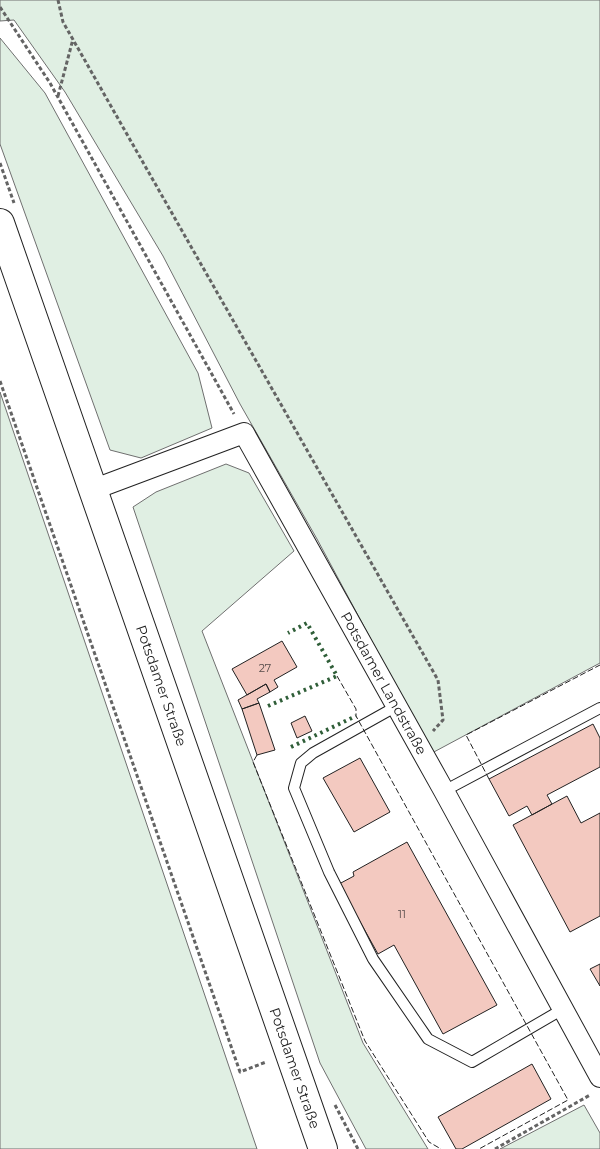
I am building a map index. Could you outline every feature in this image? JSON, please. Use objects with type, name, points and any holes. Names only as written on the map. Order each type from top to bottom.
[{"type":"main road","name":"Potsdamer Straße","points":[[0,223],[323,1149]]},
{"type":"street","name":"Potsdamer Landstraße","points":[[244,432],[420,746],[563,1009],[596,1086]]},
{"type":"street","points":[[92,490],[244,432]]},
{"type":"lane","points":[[397,706],[321,749],[301,763],[294,788],[329,872],[373,959],[428,1039],[472,1062],[563,1009]]},
{"type":"lane","points":[[444,791],[600,708]]},
{"type":"path","points":[[58,0],[63,22],[438,680],[443,720],[420,746]]},
{"type":"path","points":[[0,7],[58,97],[244,432]]},
{"type":"path","points":[[58,97],[73,39]]},
{"type":"path","points":[[0,381],[240,1072]]},
{"type":"path","points":[[495,1149],[596,1086]]},
{"type":"green space","points":[[0,0],[600,0],[600,663],[432,753],[317,539],[240,404],[163,256],[65,92],[14,20],[0,21]]},
{"type":"green space","points":[[0,38],[45,93],[198,373],[212,428],[141,458],[110,450],[0,144]]},
{"type":"green space","points":[[0,392],[257,1149],[0,1149]]},
{"type":"green space","points":[[226,464],[249,473],[294,551],[202,631],[363,1043],[428,1149],[366,1149],[320,1063],[133,507],[156,492]]},
{"type":"green space","points":[[584,1105],[600,1133],[600,1149],[500,1149]]},
{"type":"building","points":[[282,641],[297,667],[274,680],[278,687],[270,692],[266,684],[247,695],[232,669]]},
{"type":"building","points":[[266,684],[270,692],[257,699],[259,703],[242,709],[238,700]]},
{"type":"building","points":[[259,703],[275,750],[257,755],[242,709]]},
{"type":"building","points":[[305,716],[312,731],[297,738],[291,723]]},
{"type":"building","points":[[593,724],[600,738],[600,767],[547,795],[552,804],[532,815],[527,806],[509,816],[489,779]]},
{"type":"building","points":[[360,758],[390,812],[354,832],[323,778]]},
{"type":"building","points":[[567,796],[581,823],[600,813],[600,916],[570,932],[513,825]]},
{"type":"building","points":[[407,842],[497,1005],[443,1034],[394,945],[378,954],[339,884],[354,876],[353,872]]},
{"type":"building","points":[[600,964],[600,986],[590,969]]},
{"type":"building","points":[[532,1064],[551,1099],[462,1149],[456,1149],[438,1117]]},
{"type":"hedge","points":[[268,706],[337,676],[307,623],[288,633]]},
{"type":"hedge","points":[[291,747],[356,716]]},
{"type":"fence","points":[[489,779],[466,735],[600,665]]},
{"type":"fence","points":[[337,676],[356,709],[356,716],[568,1100],[479,1149]]},
{"type":"fence","points":[[257,755],[253,762],[365,1041],[429,1142],[441,1149]]}]
